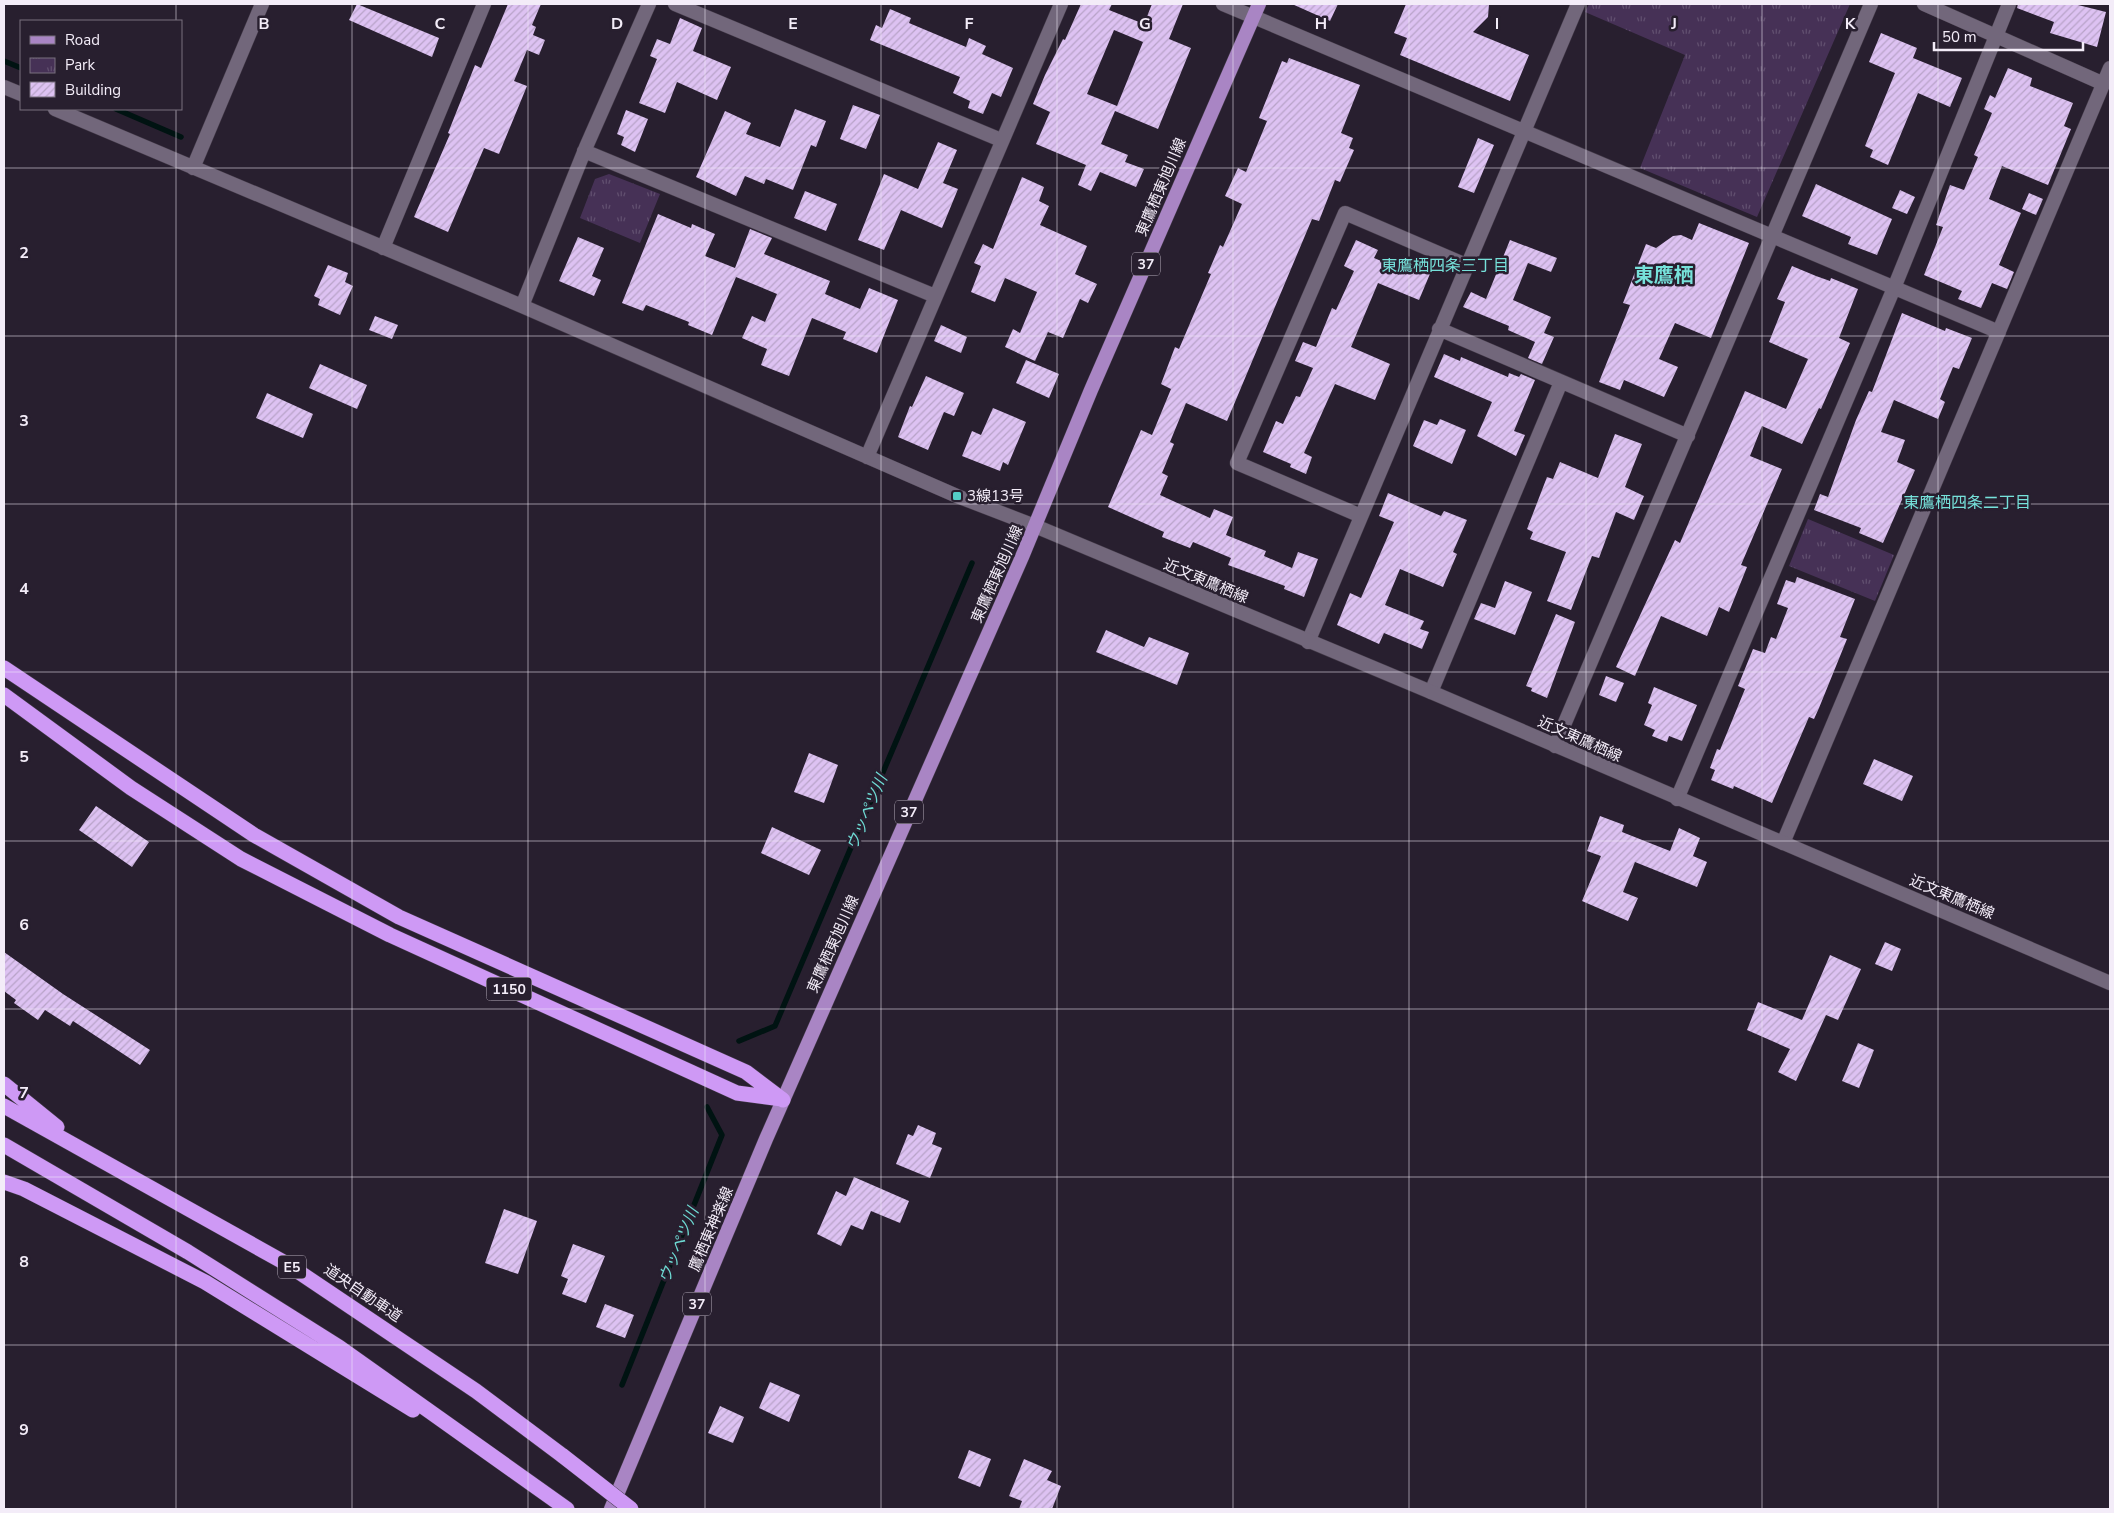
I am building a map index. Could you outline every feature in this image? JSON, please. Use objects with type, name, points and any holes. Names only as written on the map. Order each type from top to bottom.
[{"type":"highway","name":"1150","points":[[4,668],[254,835],[399,918],[746,1072],[783,1100]]},
{"type":"highway","name":"1150","points":[[4,695],[131,788],[241,859],[390,935],[737,1093],[783,1100]]},
{"type":"highway","points":[[4,1084],[90,1154]]},
{"type":"highway","name":"道央自動車道","points":[[4,1106],[287,1264],[468,1385],[631,1509]]},
{"type":"highway","points":[[4,1145],[188,1252],[339,1347],[567,1509]]},
{"type":"highway","points":[[4,1182],[24,1189],[205,1282],[544,1491]]},
{"type":"main road","name":"東鷹栖東旭川線","points":[[783,1100],[1035,526],[1091,390],[1259,4]]},
{"type":"main road","name":"鷹栖東神楽線","points":[[611,1509],[783,1100]]},
{"type":"street","points":[[193,168],[262,4]]},
{"type":"street","points":[[383,248],[484,4]]},
{"type":"street","points":[[522,306],[584,151],[649,4]]},
{"type":"street","points":[[675,4],[1001,140]]},
{"type":"street","points":[[867,457],[1001,140],[1061,4]]},
{"type":"street","points":[[1223,4],[1999,332]]},
{"type":"street","points":[[1308,642],[1578,4]]},
{"type":"street","points":[[1555,746],[1871,4]]},
{"type":"street","points":[[1924,4],[2104,84]]},
{"type":"street","points":[[1677,799],[1894,288],[2009,4]]},
{"type":"street","points":[[1783,843],[2110,68]]},
{"type":"street","points":[[4,87],[20,94]]},
{"type":"street","name":"近文東鷹栖線","points":[[57,110],[522,306],[957,496],[1035,526],[1431,692],[2110,983]]},
{"type":"street","points":[[584,151],[935,296]]},
{"type":"street","points":[[1361,516],[1237,463],[1345,213],[1466,265]]},
{"type":"street","points":[[1439,329],[1688,436]]},
{"type":"street","points":[[1431,692],[1561,382]]},
{"type":"green space","points":[[1589,4],[1850,4],[1757,217],[1640,168],[1685,55],[1585,12]]},
{"type":"green space","points":[[609,174],[660,194],[640,243],[580,218],[595,179]]},
{"type":"green space","points":[[1808,519],[1894,555],[1875,601],[1789,566]]},
{"type":"building","points":[[357,4],[439,38],[432,57],[349,20]]},
{"type":"building","points":[[508,4],[541,4],[532,25],[536,27],[533,35],[545,40],[539,55],[527,50],[514,81],[527,86],[499,154],[484,148],[448,232],[414,217],[450,134],[448,133],[475,65],[481,68]]},
{"type":"building","points":[[1081,4],[1112,4],[1109,10],[1144,24],[1152,4],[1183,4],[1169,39],[1191,48],[1158,129],[1115,111],[1101,144],[1128,155],[1125,162],[1144,169],[1136,187],[1100,172],[1091,191],[1078,185],[1086,165],[1036,144],[1050,112],[1033,104],[1063,39],[1065,40]],"holes":[[[1114,30],[1143,42],[1117,106],[1087,94]]]},
{"type":"building","points":[[1292,4],[1338,4],[1330,21]]},
{"type":"building","points":[[1406,4],[1489,4],[1488,17],[1473,32],[1529,55],[1510,101],[1400,55],[1407,38],[1394,33]]},
{"type":"building","points":[[2018,4],[2074,4],[2106,12],[2097,47],[2050,33],[2054,22],[2017,8]]},
{"type":"building","points":[[890,9],[911,18],[909,23],[966,47],[969,38],[986,46],[982,54],[1013,68],[1001,97],[992,93],[983,114],[968,108],[970,101],[953,93],[960,77],[870,40],[876,25],[882,28]]},
{"type":"building","points":[[680,18],[702,28],[693,51],[731,67],[717,100],[677,82],[665,113],[639,103],[657,59],[650,56],[657,39],[670,44]]},
{"type":"building","points":[[1881,33],[1917,48],[1913,58],[1962,78],[1950,107],[1918,93],[1888,165],[1870,157],[1873,150],[1865,146],[1895,73],[1869,62]]},
{"type":"building","points":[[1289,58],[1360,85],[1341,133],[1353,138],[1349,148],[1354,150],[1340,182],[1335,180],[1319,221],[1312,219],[1227,421],[1186,403],[1170,442],[1174,444],[1162,473],[1168,476],[1160,495],[1210,518],[1214,509],[1233,517],[1226,535],[1266,551],[1264,556],[1292,568],[1298,552],[1318,559],[1304,597],[1284,589],[1285,586],[1228,565],[1231,558],[1193,542],[1190,548],[1162,537],[1164,532],[1108,507],[1141,430],[1152,435],[1171,389],[1161,384],[1175,347],[1179,349],[1211,274],[1208,273],[1220,245],[1223,247],[1242,204],[1225,196],[1238,168],[1246,172],[1267,121],[1259,118],[1282,61],[1287,63]]},
{"type":"building","points":[[2008,68],[2032,78],[2030,86],[2073,103],[2064,126],[2071,129],[2048,185],[2002,166],[1989,199],[2021,213],[1999,265],[2014,272],[2007,289],[1992,283],[1981,308],[1958,299],[1962,291],[1924,275],[1943,227],[1936,225],[1950,185],[1964,190],[1978,157],[1974,155],[1992,113],[1984,109],[1990,95],[1995,98]]},
{"type":"building","points":[[853,105],[880,115],[866,149],[840,139]]},
{"type":"building","points":[[795,109],[826,121],[816,147],[811,145],[793,190],[766,179],[764,184],[745,176],[736,196],[696,177],[725,111],[751,123],[746,134],[780,147]]},
{"type":"building","points":[[626,110],[648,119],[635,152],[621,145],[624,137],[617,134]]},
{"type":"building","points":[[1478,138],[1494,145],[1474,193],[1458,187]]},
{"type":"building","points":[[938,142],[957,150],[943,183],[958,189],[942,228],[901,210],[884,250],[858,240],[884,174],[918,189]]},
{"type":"building","points":[[1022,177],[1044,187],[1039,201],[1049,206],[1040,225],[1087,246],[1075,274],[1097,284],[1088,303],[1080,299],[1063,338],[1048,332],[1035,361],[1005,347],[1013,329],[1020,333],[1037,292],[1005,278],[995,302],[971,292],[981,266],[974,263],[983,244],[993,249]]},
{"type":"building","points":[[1816,184],[1892,219],[1877,255],[1848,244],[1851,237],[1802,216]]},
{"type":"building","points":[[1900,190],[1915,197],[1907,214],[1892,208]]},
{"type":"building","points":[[805,191],[837,204],[826,231],[794,218]]},
{"type":"building","points":[[2029,193],[2043,199],[2036,215],[2022,209]]},
{"type":"building","points":[[658,214],[691,228],[692,224],[715,234],[705,256],[735,268],[750,229],[772,238],[764,254],[830,281],[825,294],[860,309],[869,288],[898,300],[877,353],[843,339],[846,332],[812,318],[789,376],[761,365],[767,349],[742,338],[752,316],[765,322],[777,294],[736,277],[712,335],[688,325],[689,322],[646,305],[643,311],[622,303]]},
{"type":"building","points":[[1699,223],[1749,243],[1711,338],[1675,323],[1659,359],[1678,367],[1664,397],[1624,380],[1620,390],[1599,382],[1630,305],[1623,303],[1646,244],[1656,248],[1673,236],[1681,235],[1692,240]]},
{"type":"building","points":[[578,237],[604,248],[592,276],[601,280],[594,296],[559,281]]},
{"type":"building","points":[[1356,240],[1378,250],[1374,258],[1405,271],[1410,260],[1432,269],[1419,300],[1378,283],[1351,347],[1390,364],[1375,400],[1335,384],[1304,453],[1312,457],[1306,474],[1290,467],[1291,464],[1263,452],[1276,421],[1283,424],[1296,396],[1300,397],[1313,368],[1295,361],[1303,342],[1316,347],[1332,308],[1336,310],[1354,271],[1344,266]]},
{"type":"building","points":[[1510,240],[1557,258],[1551,272],[1528,263],[1513,300],[1551,317],[1544,333],[1554,337],[1542,364],[1528,358],[1535,342],[1508,330],[1509,326],[1463,307],[1471,292],[1486,299]]},
{"type":"building","points":[[328,265],[348,273],[345,282],[353,286],[340,315],[318,305],[320,299],[314,296]]},
{"type":"building","points":[[1792,266],[1830,281],[1831,278],[1858,289],[1839,338],[1850,343],[1821,409],[1819,408],[1802,444],[1762,426],[1750,456],[1782,469],[1741,565],[1747,567],[1729,612],[1719,607],[1707,636],[1661,616],[1635,676],[1616,667],[1675,540],[1680,543],[1745,391],[1786,409],[1808,359],[1769,342],[1785,302],[1777,299]]},
{"type":"building","points":[[1902,313],[1945,331],[1946,328],[1972,338],[1959,369],[1953,367],[1940,399],[1945,402],[1938,419],[1894,400],[1881,432],[1905,440],[1897,462],[1915,470],[1883,543],[1859,533],[1861,528],[1814,510],[1820,494],[1828,497],[1856,420],[1869,391],[1872,392]]},
{"type":"building","points":[[375,316],[398,325],[392,339],[369,330]]},
{"type":"building","points":[[941,325],[967,337],[961,353],[934,341]]},
{"type":"building","points":[[1444,354],[1460,361],[1461,357],[1508,377],[1509,373],[1519,377],[1521,374],[1535,380],[1514,431],[1525,435],[1516,456],[1477,436],[1492,402],[1434,377]]},
{"type":"building","points":[[1026,360],[1059,374],[1049,398],[1016,383]]},
{"type":"building","points":[[320,364],[367,385],[357,409],[309,388]]},
{"type":"building","points":[[926,376],[964,393],[954,416],[944,412],[928,450],[898,437],[910,406],[912,407]]},
{"type":"building","points":[[267,393],[313,414],[303,438],[256,418]]},
{"type":"building","points":[[993,408],[1026,422],[1008,465],[1003,462],[1000,471],[962,456],[972,431],[981,435]]},
{"type":"building","points":[[1440,419],[1466,430],[1452,464],[1413,446],[1424,420],[1437,425]]},
{"type":"building","points":[[1615,434],[1642,444],[1625,487],[1644,496],[1634,520],[1616,512],[1599,558],[1592,556],[1571,610],[1547,601],[1566,552],[1530,539],[1533,532],[1527,529],[1547,477],[1553,479],[1560,462],[1598,478]]},
{"type":"building","points":[[1388,493],[1441,516],[1444,511],[1467,520],[1453,552],[1457,554],[1443,587],[1400,569],[1385,605],[1424,621],[1420,629],[1429,632],[1422,649],[1384,633],[1379,644],[1337,625],[1350,593],[1361,598],[1394,522],[1379,516]]},
{"type":"building","points":[[1797,577],[1855,599],[1840,637],[1847,639],[1819,708],[1814,719],[1809,717],[1772,803],[1734,786],[1733,789],[1711,780],[1715,770],[1710,768],[1717,749],[1720,750],[1745,689],[1738,686],[1753,649],[1765,653],[1771,637],[1776,639],[1788,608],[1777,604],[1786,580],[1795,583]]},
{"type":"building","points":[[1505,581],[1532,592],[1515,635],[1474,619],[1481,603],[1495,608]]},
{"type":"building","points":[[1556,614],[1575,622],[1547,698],[1531,691],[1532,688],[1526,686]]},
{"type":"building","points":[[1106,630],[1144,647],[1149,637],[1189,653],[1177,685],[1096,652]]},
{"type":"building","points":[[1606,676],[1624,683],[1616,702],[1599,695]]},
{"type":"building","points":[[1654,687],[1697,705],[1682,741],[1669,736],[1667,742],[1652,736],[1655,730],[1644,725],[1652,705],[1648,703]]},
{"type":"building","points":[[809,753],[838,765],[824,803],[794,792]]},
{"type":"building","points":[[1874,759],[1913,776],[1902,801],[1863,784]]},
{"type":"building","points":[[96,806],[149,842],[132,867],[79,830]]},
{"type":"building","points":[[1600,816],[1624,825],[1622,832],[1670,851],[1679,828],[1700,838],[1693,856],[1707,862],[1697,887],[1635,862],[1623,892],[1638,898],[1628,921],[1582,901],[1601,856],[1587,851]]},
{"type":"building","points":[[772,827],[821,850],[809,875],[761,853]]},
{"type":"building","points":[[1885,942],[1901,949],[1892,971],[1875,964]]},
{"type":"building","points":[[4,952],[63,994],[150,1050],[140,1065],[73,1021],[70,1026],[45,1010],[38,1020],[14,1003],[16,1000],[4,991]]},
{"type":"building","points":[[1830,955],[1861,969],[1838,1020],[1826,1015],[1796,1081],[1778,1072],[1790,1049],[1747,1030],[1758,1002],[1802,1020]]},
{"type":"building","points":[[1858,1043],[1874,1050],[1859,1088],[1842,1081]]},
{"type":"building","points":[[918,1125],[936,1133],[932,1144],[942,1148],[930,1178],[896,1164],[908,1134],[913,1136]]},
{"type":"building","points":[[854,1177],[909,1201],[900,1223],[871,1211],[863,1230],[851,1225],[841,1246],[817,1234],[836,1191],[846,1196]]},
{"type":"building","points":[[504,1209],[537,1221],[518,1274],[485,1263]]},
{"type":"building","points":[[573,1244],[605,1256],[586,1303],[562,1294],[568,1279],[561,1276]]},
{"type":"building","points":[[605,1304],[634,1315],[625,1338],[596,1327]]},
{"type":"building","points":[[770,1382],[800,1395],[789,1422],[759,1408]]},
{"type":"building","points":[[720,1406],[744,1417],[733,1443],[708,1433]]},
{"type":"building","points":[[969,1450],[991,1459],[980,1487],[958,1478]]},
{"type":"building","points":[[1024,1459],[1052,1471],[1047,1480],[1061,1486],[1052,1509],[1019,1509],[1022,1501],[1009,1496]]},
{"type":"waterway","name":"ウッペツ川","points":[[4,61],[20,68]]},
{"type":"waterway","name":"ウッペツ川","points":[[118,110],[181,137]]},
{"type":"waterway","name":"ウッペツ川","points":[[739,1041],[775,1026],[972,563]]},
{"type":"waterway","name":"ウッペツ川","points":[[622,1385],[722,1135],[707,1107]]},
{"type":"place","name":"3線13号","points":[[957,496]]},
{"type":"district","name":"東鷹栖四条三丁目","points":[[1445,265]]},
{"type":"district","name":"東鷹栖","points":[[1664,275]]},
{"type":"district","name":"東鷹栖四条二丁目","points":[[1967,502]]}]
